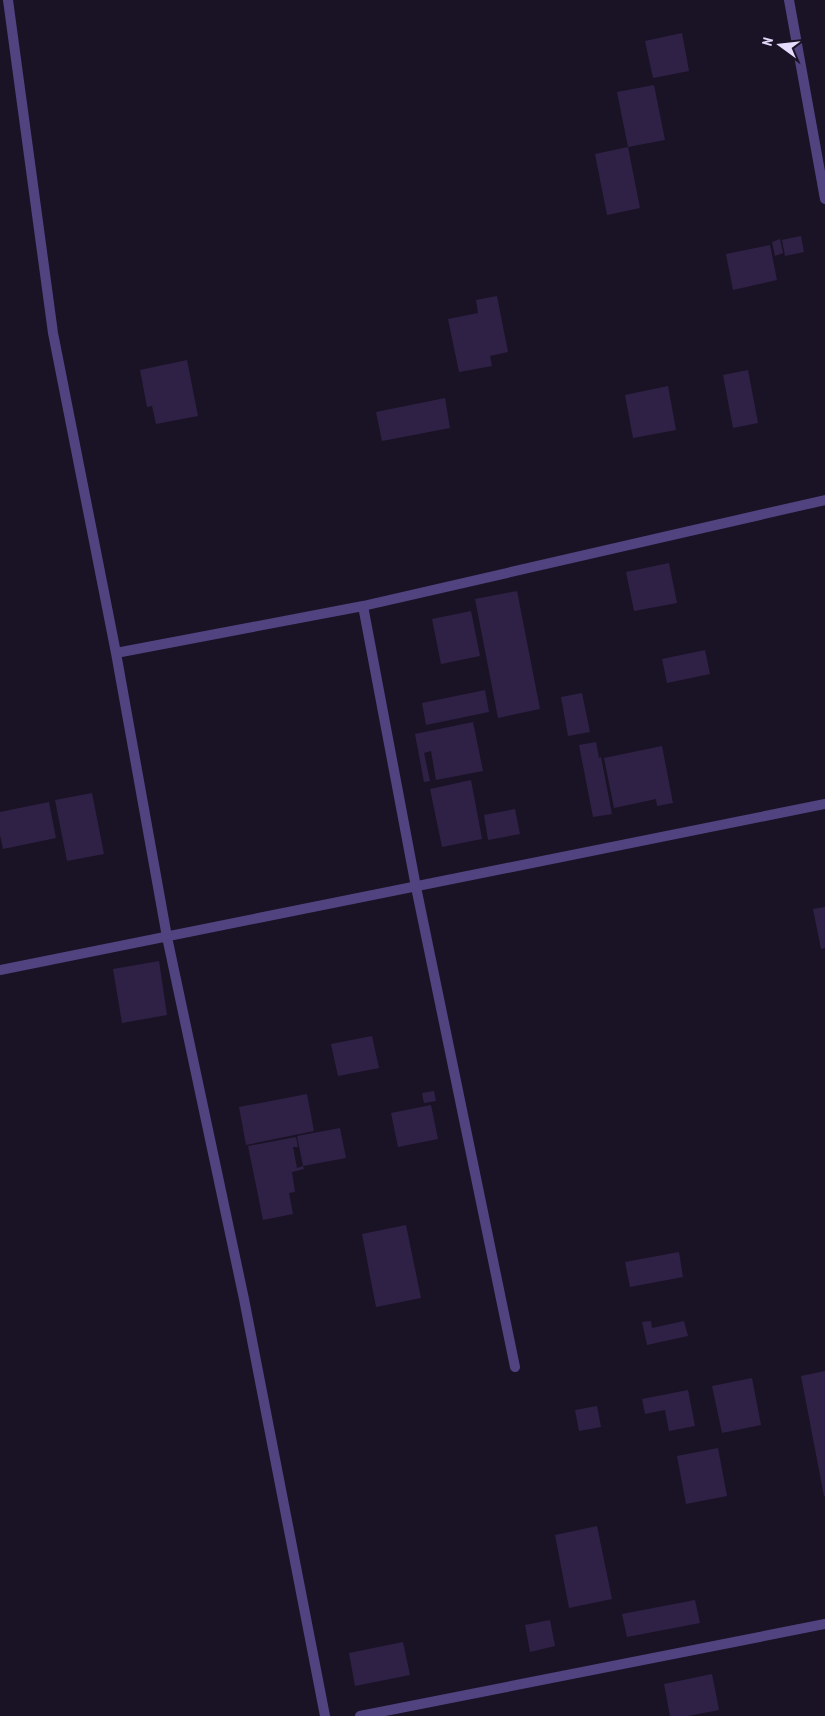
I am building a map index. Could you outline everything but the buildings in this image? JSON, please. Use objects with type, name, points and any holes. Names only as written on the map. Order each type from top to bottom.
[{"type":"street","points":[[8,0],[52,333],[116,653],[167,937],[244,1299],[325,1716]]},
{"type":"street","points":[[789,0],[825,199]]},
{"type":"street","points":[[116,653],[363,606],[825,500]]},
{"type":"street","points":[[363,606],[416,887],[515,1367]]},
{"type":"street","points":[[0,970],[825,804]]},
{"type":"street","points":[[360,1716],[825,1624]]}]
